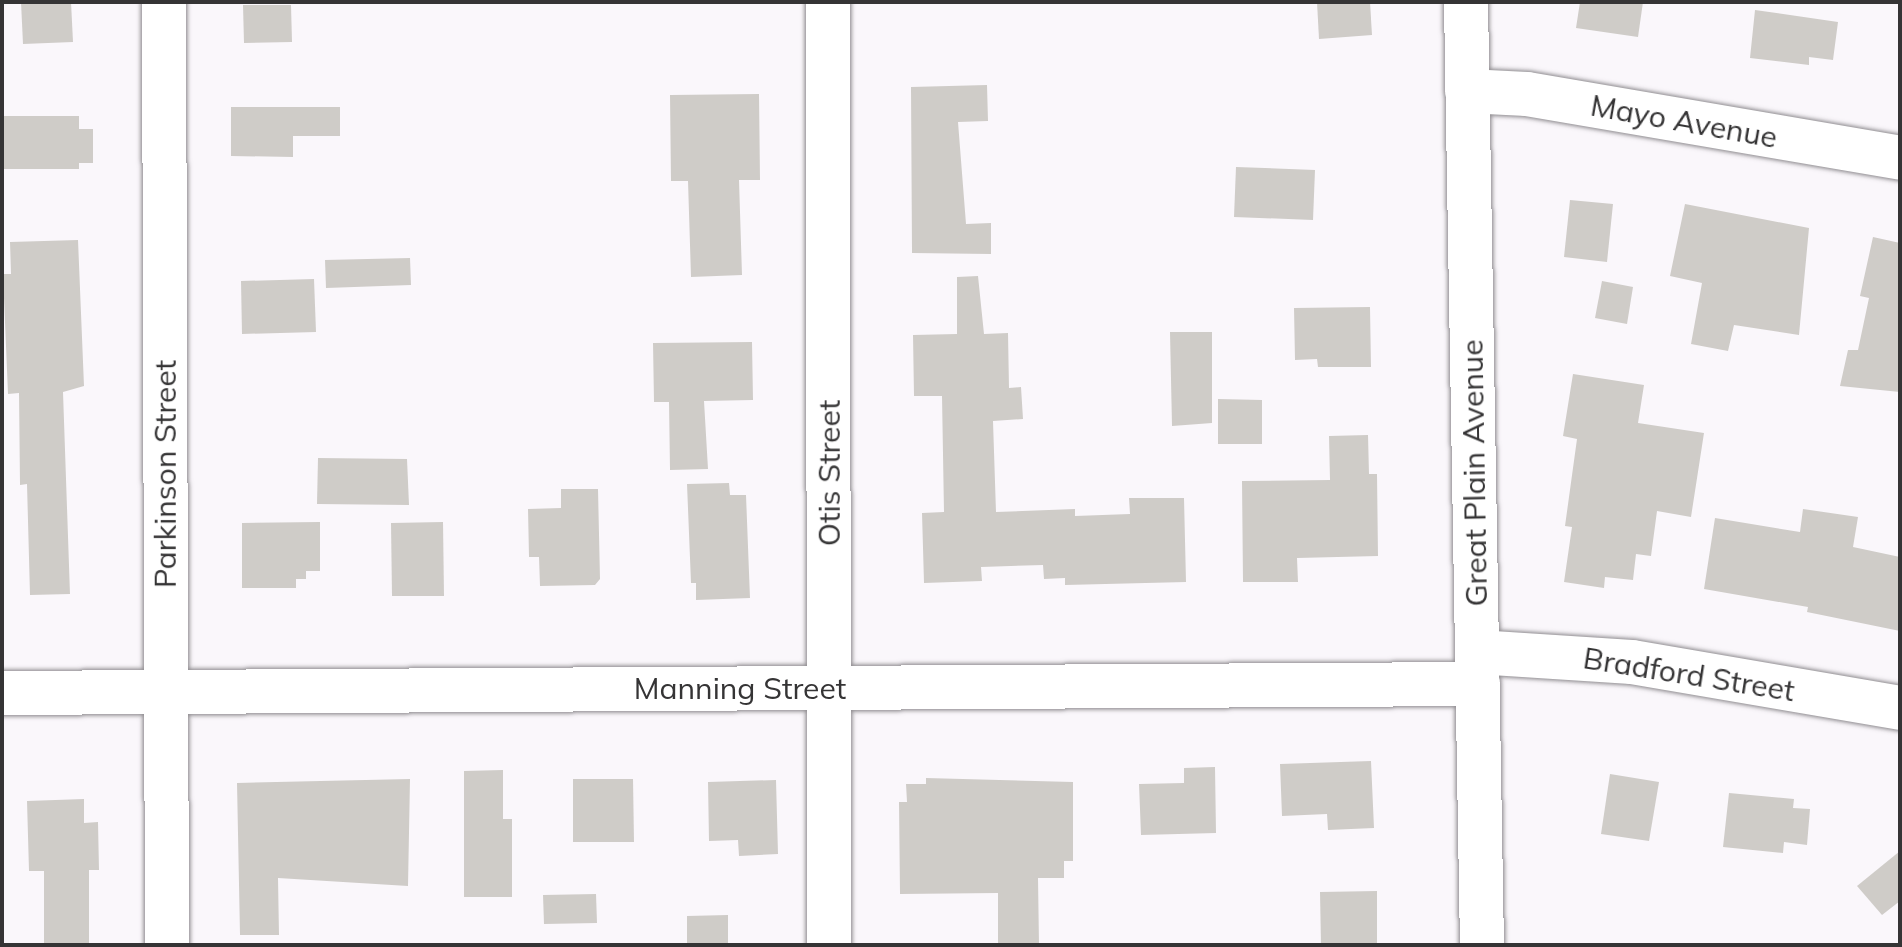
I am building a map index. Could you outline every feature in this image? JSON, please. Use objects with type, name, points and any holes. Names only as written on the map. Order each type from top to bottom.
[{"type":"street","name":"Parkinson Street","points":[[164,2],[167,945]]},
{"type":"street","name":"Otis Street","points":[[828,2],[829,945]]},
{"type":"street","name":"Great Plain Avenue","points":[[1466,2],[1482,945]]},
{"type":"street","name":"Mayo Avenue","points":[[1467,91],[1527,94],[1900,158]]},
{"type":"street","name":"Bradford Street","points":[[1478,668],[1632,662],[1900,708]]},
{"type":"street","name":"Manning Street","points":[[2,693],[829,688],[1478,668]]},
{"type":"building","points":[[21,2],[71,2],[73,42],[23,44]]},
{"type":"building","points":[[1317,2],[1370,2],[1372,35],[1319,39]]},
{"type":"building","points":[[1580,2],[1643,2],[1638,37],[1576,28]]},
{"type":"building","points":[[243,5],[291,5],[292,42],[244,43]]},
{"type":"building","points":[[1755,10],[1838,22],[1833,60],[1809,57],[1809,65],[1750,58]]},
{"type":"building","points":[[987,85],[988,121],[958,122],[966,224],[991,223],[991,254],[912,253],[911,87]]},
{"type":"building","points":[[759,94],[760,180],[739,180],[742,275],[691,277],[688,181],[671,181],[670,95]]},
{"type":"building","points":[[231,107],[340,107],[340,136],[293,136],[293,157],[231,156]]},
{"type":"building","points":[[2,116],[79,116],[79,129],[93,129],[93,163],[79,163],[79,169],[2,169]]},
{"type":"building","points":[[1236,167],[1315,170],[1313,220],[1234,217]]},
{"type":"building","points":[[1570,200],[1613,204],[1607,262],[1564,257]]},
{"type":"building","points":[[1685,204],[1809,228],[1799,335],[1734,325],[1728,351],[1691,344],[1702,283],[1670,276]]},
{"type":"building","points":[[1873,237],[1900,243],[1900,392],[1840,386],[1848,350],[1858,350],[1869,298],[1860,296]]},
{"type":"building","points":[[78,240],[84,386],[63,392],[70,594],[30,595],[27,484],[20,485],[19,393],[8,394],[3,274],[11,274],[10,242]]},
{"type":"building","points":[[410,258],[411,285],[326,288],[325,260]]},
{"type":"building","points":[[978,276],[984,334],[1008,333],[1009,388],[1021,387],[1023,419],[993,421],[996,512],[1075,509],[1075,516],[1130,514],[1129,498],[1184,498],[1186,582],[1065,585],[1065,578],[1044,579],[1043,565],[981,567],[982,581],[924,583],[922,513],[944,512],[942,396],[914,396],[913,335],[957,334],[957,277]]},
{"type":"building","points":[[314,279],[316,332],[242,334],[241,281]]},
{"type":"building","points":[[1602,281],[1633,287],[1627,324],[1595,318]]},
{"type":"building","points":[[1370,307],[1371,367],[1318,367],[1317,359],[1295,360],[1294,308]]},
{"type":"building","points":[[1170,332],[1212,332],[1212,423],[1172,426]]},
{"type":"building","points":[[752,342],[753,400],[704,401],[708,469],[670,470],[669,402],[654,402],[653,343]]},
{"type":"building","points":[[1573,374],[1644,385],[1638,423],[1704,433],[1691,517],[1657,511],[1651,556],[1636,554],[1633,580],[1605,577],[1604,588],[1564,582],[1572,527],[1565,526],[1577,439],[1563,436]]},
{"type":"building","points":[[1218,399],[1262,400],[1262,444],[1218,444]]},
{"type":"building","points":[[1368,435],[1369,474],[1377,474],[1378,556],[1297,558],[1298,582],[1243,582],[1242,481],[1330,480],[1329,436]]},
{"type":"building","points":[[318,458],[407,459],[409,505],[317,504]]},
{"type":"building","points":[[729,483],[730,495],[746,495],[750,598],[696,600],[696,583],[691,583],[687,484]]},
{"type":"building","points":[[561,489],[598,489],[600,579],[595,585],[540,586],[539,557],[529,557],[528,509],[561,508]]},
{"type":"building","points":[[1803,509],[1858,517],[1853,547],[1900,557],[1900,631],[1807,612],[1808,607],[1704,589],[1715,518],[1800,532]]},
{"type":"building","points":[[320,522],[320,571],[306,571],[306,579],[296,579],[296,588],[242,588],[242,523]]},
{"type":"building","points":[[443,522],[444,596],[392,596],[391,523]]},
{"type":"building","points":[[1371,761],[1374,828],[1328,830],[1327,814],[1282,816],[1280,764]]},
{"type":"building","points":[[1215,767],[1216,833],[1141,835],[1139,784],[1184,783],[1184,768]]},
{"type":"building","points":[[503,770],[503,819],[512,819],[512,897],[464,897],[464,771]]},
{"type":"building","points":[[1610,774],[1659,782],[1649,841],[1601,834]]},
{"type":"building","points":[[926,778],[1073,782],[1073,861],[1064,861],[1064,878],[1038,878],[1039,945],[998,945],[998,893],[900,894],[899,802],[907,802],[906,784],[926,784]]},
{"type":"building","points":[[410,779],[408,886],[278,878],[279,935],[240,935],[237,783]]},
{"type":"building","points":[[573,779],[633,779],[634,842],[573,842]]},
{"type":"building","points":[[776,780],[778,854],[739,856],[738,840],[709,841],[708,782]]},
{"type":"building","points":[[1729,793],[1794,799],[1793,808],[1810,809],[1807,845],[1784,842],[1783,853],[1723,847]]},
{"type":"building","points":[[84,799],[84,823],[98,822],[99,870],[89,870],[89,945],[44,945],[44,871],[29,871],[27,801]]},
{"type":"building","points":[[1900,851],[1900,901],[1882,915],[1857,886]]},
{"type":"building","points":[[1377,891],[1377,945],[1321,945],[1320,892]]},
{"type":"building","points":[[596,894],[597,923],[544,924],[543,895]]},
{"type":"building","points":[[728,915],[728,945],[687,945],[687,916]]}]
